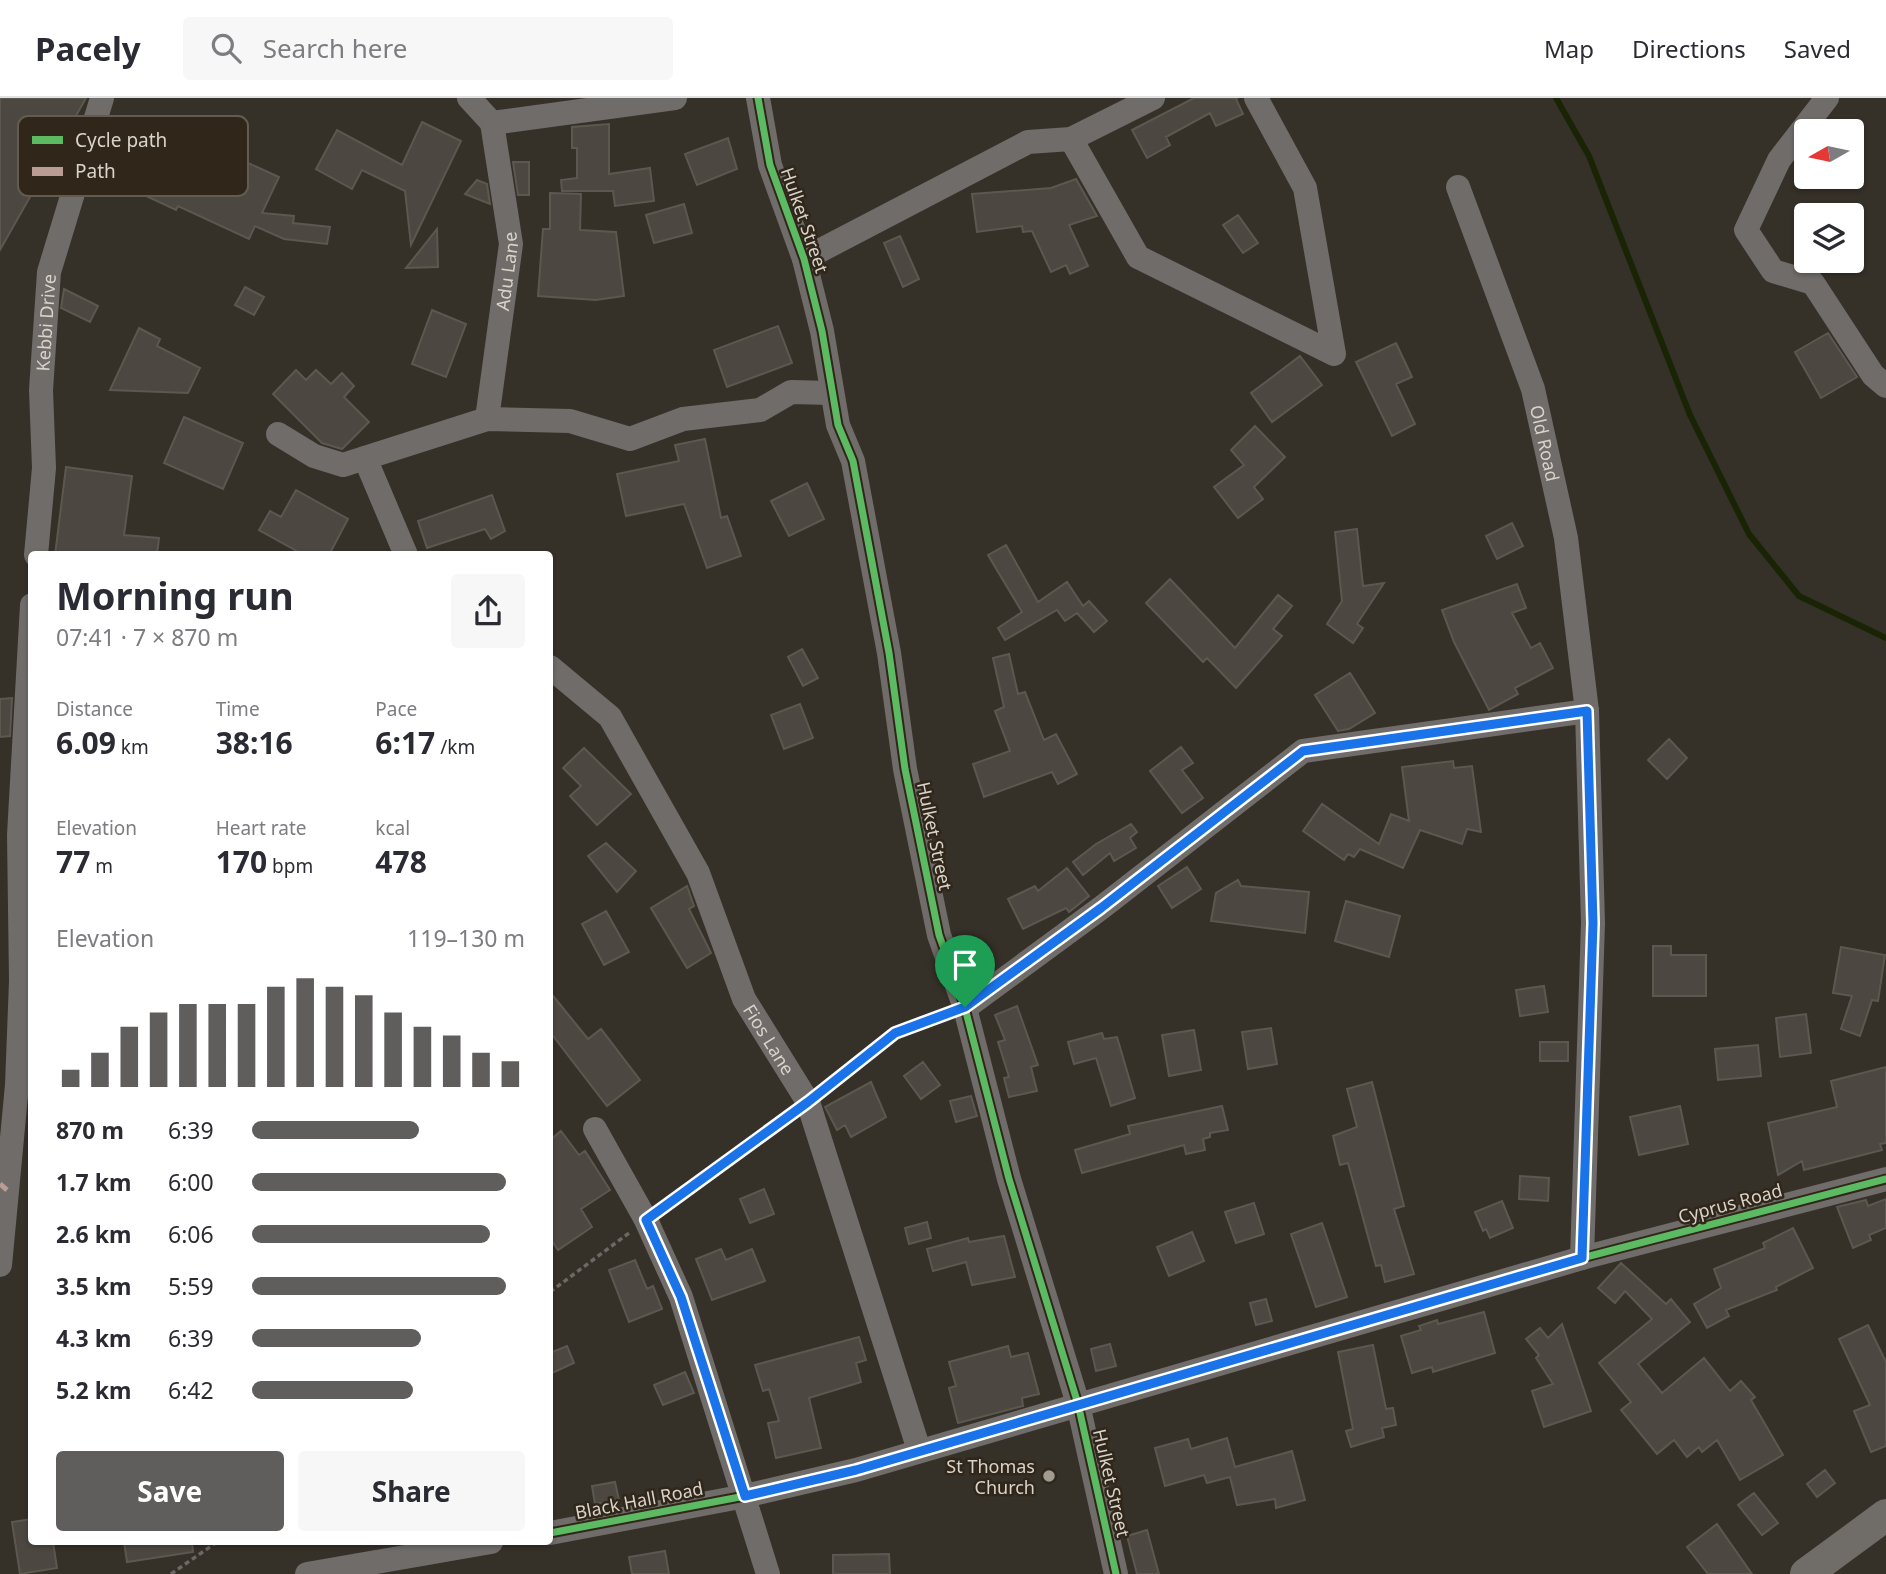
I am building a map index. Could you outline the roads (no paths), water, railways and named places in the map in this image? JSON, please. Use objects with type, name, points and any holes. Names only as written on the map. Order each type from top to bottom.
[{"type":"main road","points":[[1806,1574],[1886,1515]]},
{"type":"street","name":"Kebbi Drive","points":[[97,116],[102,98]]},
{"type":"street","points":[[468,98],[492,123],[675,98]]},
{"type":"street","name":"Hulket Street","points":[[758,98],[769,165],[804,259],[822,331],[838,425],[853,461],[889,653],[905,769],[937,922],[965,1007],[1009,1178],[1077,1404],[1116,1574]]},
{"type":"street","points":[[804,259],[1028,142],[1071,139],[1153,98]]},
{"type":"street","points":[[1071,139],[1138,257],[1334,354],[1305,188],[1256,98]]},
{"type":"street","points":[[1827,98],[1779,160],[1746,230],[1773,271],[1813,282],[1873,375],[1886,386]]},
{"type":"street","name":"Adu Lane","points":[[487,419],[511,244],[492,123]]},
{"type":"street","name":"Old Road","points":[[1458,187],[1533,389],[1566,538],[1587,711],[1593,923],[1582,1258]]},
{"type":"street","name":"Kebbi Drive","points":[[36,551],[44,468],[41,390],[49,272],[72,196]]},
{"type":"street","points":[[278,434],[314,456],[343,465],[487,419],[570,421],[630,439],[683,419],[760,410],[792,392],[831,393]]},
{"type":"street","points":[[365,458],[404,551]]},
{"type":"street","name":"Fios Lane","points":[[553,670],[610,717],[698,873],[744,999],[808,1102],[919,1450]]},
{"type":"street","points":[[0,1265],[17,1085],[21,981],[19,835],[28,676]]},
{"type":"street","points":[[965,1007],[1101,908],[1303,751],[1587,711]]},
{"type":"street","points":[[595,1129],[646,1220],[681,1297],[768,1574]]},
{"type":"street","name":"Cyprus Road","points":[[1582,1258],[1886,1179]]},
{"type":"street","name":"Black Hall Road","points":[[553,1531],[745,1496],[856,1470],[1582,1258]]},
{"type":"street","points":[[307,1574],[474,1545]]},
{"type":"waterway","points":[[1556,98],[1589,156],[1690,415],[1749,534],[1799,596],[1886,638]]},
{"type":"place","name":"St Thomas Church","points":[[1049,1476]]}]
